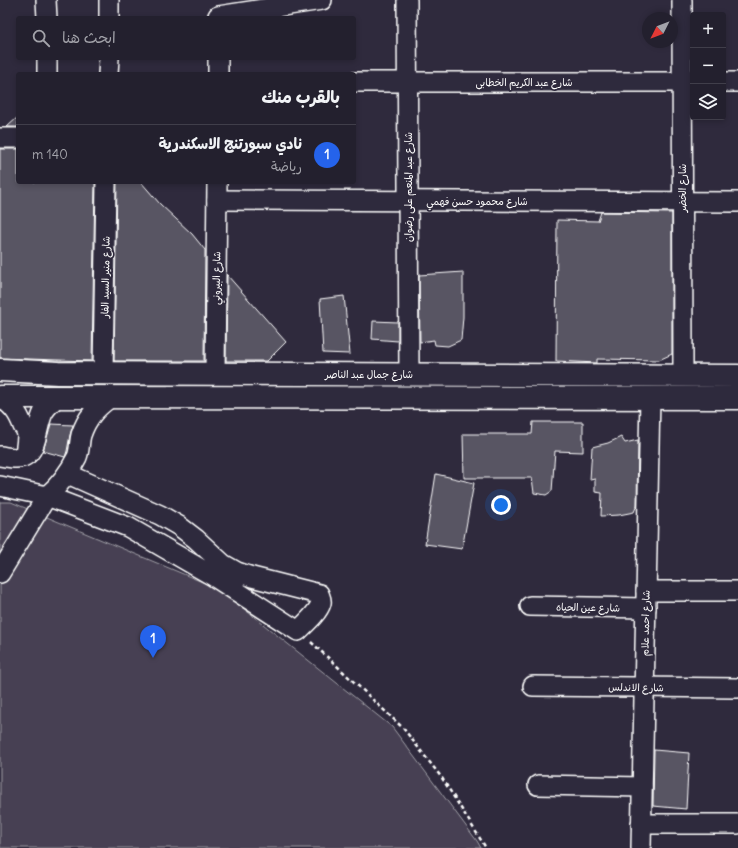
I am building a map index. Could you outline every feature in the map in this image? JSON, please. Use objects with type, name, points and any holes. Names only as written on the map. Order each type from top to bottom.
[{"type":"main road","name":"شارع جمال عبد الناصر","points":[[0,370],[58,373],[738,376]]},
{"type":"main road","points":[[58,373],[58,397]]},
{"type":"main road","points":[[0,397],[738,398]]},
{"type":"street","points":[[46,0],[46,16]]},
{"type":"street","points":[[109,0],[109,16]]},
{"type":"street","points":[[218,11],[322,0]]},
{"type":"street","name":"شارع عبد المنعم على رضوان","points":[[407,0],[409,374]]},
{"type":"street","name":"شارع الخضر","points":[[682,0],[687,82],[682,202],[683,376]]},
{"type":"street","points":[[47,60],[47,72]]},
{"type":"street","points":[[108,60],[108,72]]},
{"type":"street","points":[[218,60],[218,72]]},
{"type":"street","name":"شارع عبد الكريم الخطابى","points":[[356,82],[687,82]]},
{"type":"street","points":[[726,82],[738,82]]},
{"type":"street","points":[[0,138],[16,138]]},
{"type":"street","name":"شارع منير السيد الفار","points":[[103,372],[106,184]]},
{"type":"street","name":"شارع محمود حسن فهمي","points":[[217,191],[408,201],[738,202]]},
{"type":"street","name":"شارع البيروني","points":[[216,373],[217,191]]},
{"type":"street","points":[[0,397],[9,403],[17,412],[27,433],[27,444],[24,456]]},
{"type":"street","points":[[0,456],[18,458],[29,453],[33,449],[43,413],[49,404],[58,397]]},
{"type":"street","points":[[0,573],[47,496],[59,486],[68,474],[78,455],[81,436],[87,420],[97,407],[111,397]]},
{"type":"street","name":"شارع احمد علام","points":[[641,848],[650,397]]},
{"type":"street","points":[[0,486],[47,496],[128,527],[213,576],[298,631],[315,613],[321,604],[319,594],[237,572],[223,564],[196,539],[173,522],[68,474]]},
{"type":"street","name":"شارع عين الحياه","points":[[530,606],[646,599],[738,591]]},
{"type":"street","name":"شارع الاندلس","points":[[533,686],[738,688]]},
{"type":"street","points":[[538,785],[642,786]]},
{"type":"street","points":[[641,824],[738,824]]},
{"type":"path","points":[[298,631],[343,671],[402,728],[442,778],[486,848]]},
{"type":"shaded area","points":[[0,502],[11,502],[219,589],[392,727],[481,848],[0,848]]},
{"type":"building","points":[[16,119],[16,127],[7,127]]},
{"type":"building","points":[[0,149],[16,149],[16,184],[95,184],[92,361],[0,358]]},
{"type":"building","points":[[117,184],[143,184],[160,204],[192,234],[205,250],[204,361],[114,361]]},
{"type":"building","points":[[601,212],[672,213],[672,354],[659,360],[597,359],[597,363],[556,361],[557,220],[598,221]]},
{"type":"building","points":[[463,272],[463,317],[461,340],[448,346],[435,345],[434,340],[420,342],[419,275]]},
{"type":"building","points":[[227,275],[286,342],[267,361],[226,361]]},
{"type":"building","points":[[344,296],[350,354],[323,353],[320,299]]},
{"type":"building","points":[[373,321],[398,322],[398,341],[372,339]]},
{"type":"building","points":[[533,422],[583,422],[583,452],[555,451],[552,491],[546,495],[534,493],[532,478],[464,478],[463,434],[532,434]]},
{"type":"building","points":[[51,424],[73,425],[65,457],[43,451]]},
{"type":"building","points":[[621,437],[625,443],[638,440],[637,505],[634,512],[601,516],[602,493],[595,492],[595,479],[590,480],[592,447],[608,443]]},
{"type":"building","points":[[436,474],[474,483],[462,549],[425,544]]},
{"type":"building","points":[[654,750],[689,753],[686,809],[653,806]]},
{"type":"place","name":"نادي سبورتنج الاسكندرية","points":[[153,658]]}]
